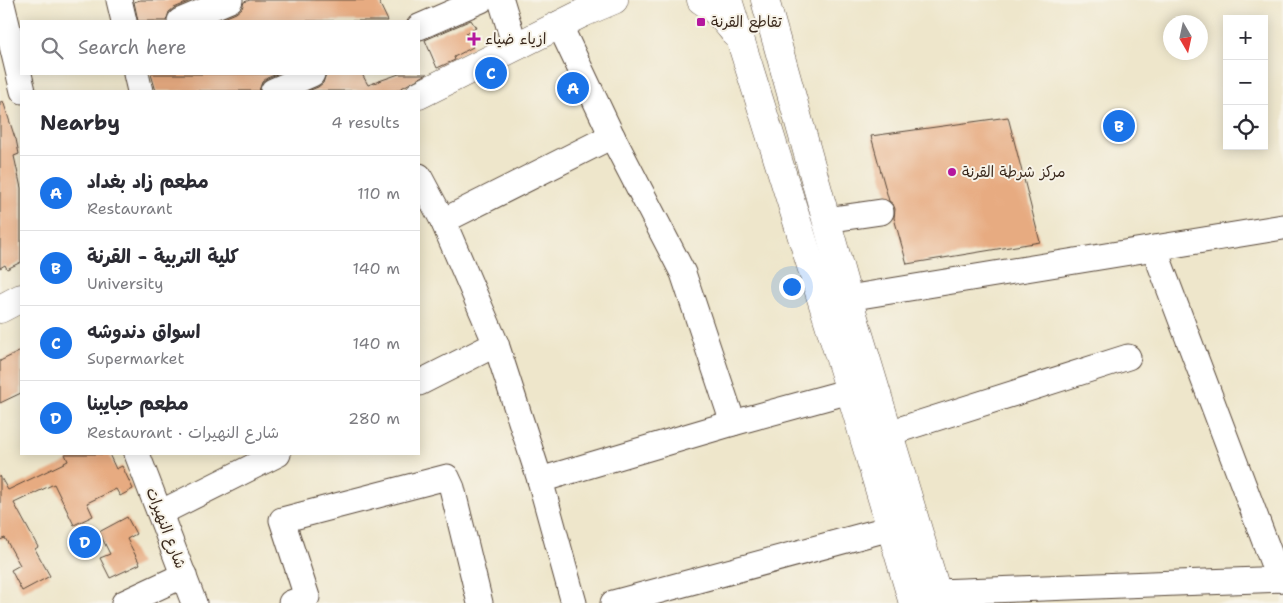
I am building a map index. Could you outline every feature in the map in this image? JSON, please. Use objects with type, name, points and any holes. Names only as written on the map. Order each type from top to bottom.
[{"type":"main road","points":[[420,94],[581,12],[614,0]]},
{"type":"main road","points":[[701,0],[722,16],[740,38]]},
{"type":"main road","points":[[728,0],[850,391],[913,603]]},
{"type":"main road","points":[[764,0],[773,13],[848,298],[939,597]]},
{"type":"main road","points":[[0,309],[20,299]]},
{"type":"street","points":[[2,0],[4,33],[22,90]]},
{"type":"street","points":[[119,0],[124,20]]},
{"type":"street","points":[[182,20],[230,0]]},
{"type":"street","points":[[420,27],[481,0]]},
{"type":"street","points":[[501,0],[515,46]]},
{"type":"street","points":[[581,12],[612,136],[684,273],[733,423]]},
{"type":"street","points":[[136,75],[140,90]]},
{"type":"street","points":[[274,90],[310,75]]},
{"type":"street","points":[[443,221],[612,136]]},
{"type":"street","points":[[420,178],[443,221],[496,344],[540,480],[574,603]]},
{"type":"street","points":[[826,220],[881,212]]},
{"type":"street","points":[[848,298],[1283,227]]},
{"type":"street","points":[[939,597],[1281,579],[1154,248]]},
{"type":"street","points":[[420,382],[496,344]]},
{"type":"street","points":[[889,433],[1128,358]]},
{"type":"street","points":[[540,480],[733,423],[850,391]]},
{"type":"street","name":"شارع النهيرات","points":[[137,455],[194,603]]},
{"type":"street","points":[[160,513],[276,455]]},
{"type":"street","points":[[291,603],[307,597],[282,520],[447,477],[452,488],[480,603]]},
{"type":"street","points":[[613,603],[891,528]]},
{"type":"street","points":[[124,603],[184,575]]},
{"type":"building","points":[[140,0],[193,0],[174,8],[169,12],[166,20],[138,20],[134,2]]},
{"type":"building","points":[[250,0],[378,0],[388,20],[219,20],[236,13],[242,8],[244,2]]},
{"type":"building","points":[[471,20],[476,28],[466,33],[473,47],[454,57],[455,60],[437,68],[425,40]]},
{"type":"building","points":[[427,74],[398,90],[310,90],[323,83],[326,75],[363,75],[368,85],[396,75]]},
{"type":"building","points":[[151,75],[274,75],[262,82],[259,90],[156,90]]},
{"type":"building","points":[[3,101],[19,154],[14,156],[20,183],[20,262],[7,269],[5,265],[0,268],[0,102]]},
{"type":"building","name":"مركز شرطة القرنة","points":[[1008,117],[1040,242],[907,264],[894,218],[895,209],[889,201],[871,136]]},
{"type":"building","points":[[20,351],[20,393],[0,403],[0,361]]},
{"type":"building","points":[[65,455],[109,455],[116,469],[122,466],[133,489],[120,496],[116,489],[87,503],[93,516],[74,525],[54,484],[14,503],[38,547],[35,549],[50,576],[22,591],[11,570],[20,565],[5,538],[0,540],[0,476],[8,490],[68,461]]},
{"type":"building","points":[[127,517],[136,534],[127,539],[140,564],[110,578],[100,558],[110,554],[99,532]]},
{"type":"place","name":"تقاطع القرنة","points":[[701,22]]},
{"type":"place","name":"ازياء ضياء","points":[[474,39]]},
{"type":"place","name":"اسواق دندوشه","points":[[491,73]]},
{"type":"place","name":"مطعم زاد بغداد","points":[[573,88]]},
{"type":"place","name":"كلية التربية - القرنة","points":[[1119,126]]},
{"type":"place","name":"مركز شرطة القرنة","points":[[952,172]]},
{"type":"place","name":"مطعم حبايبنا","points":[[85,542]]}]
